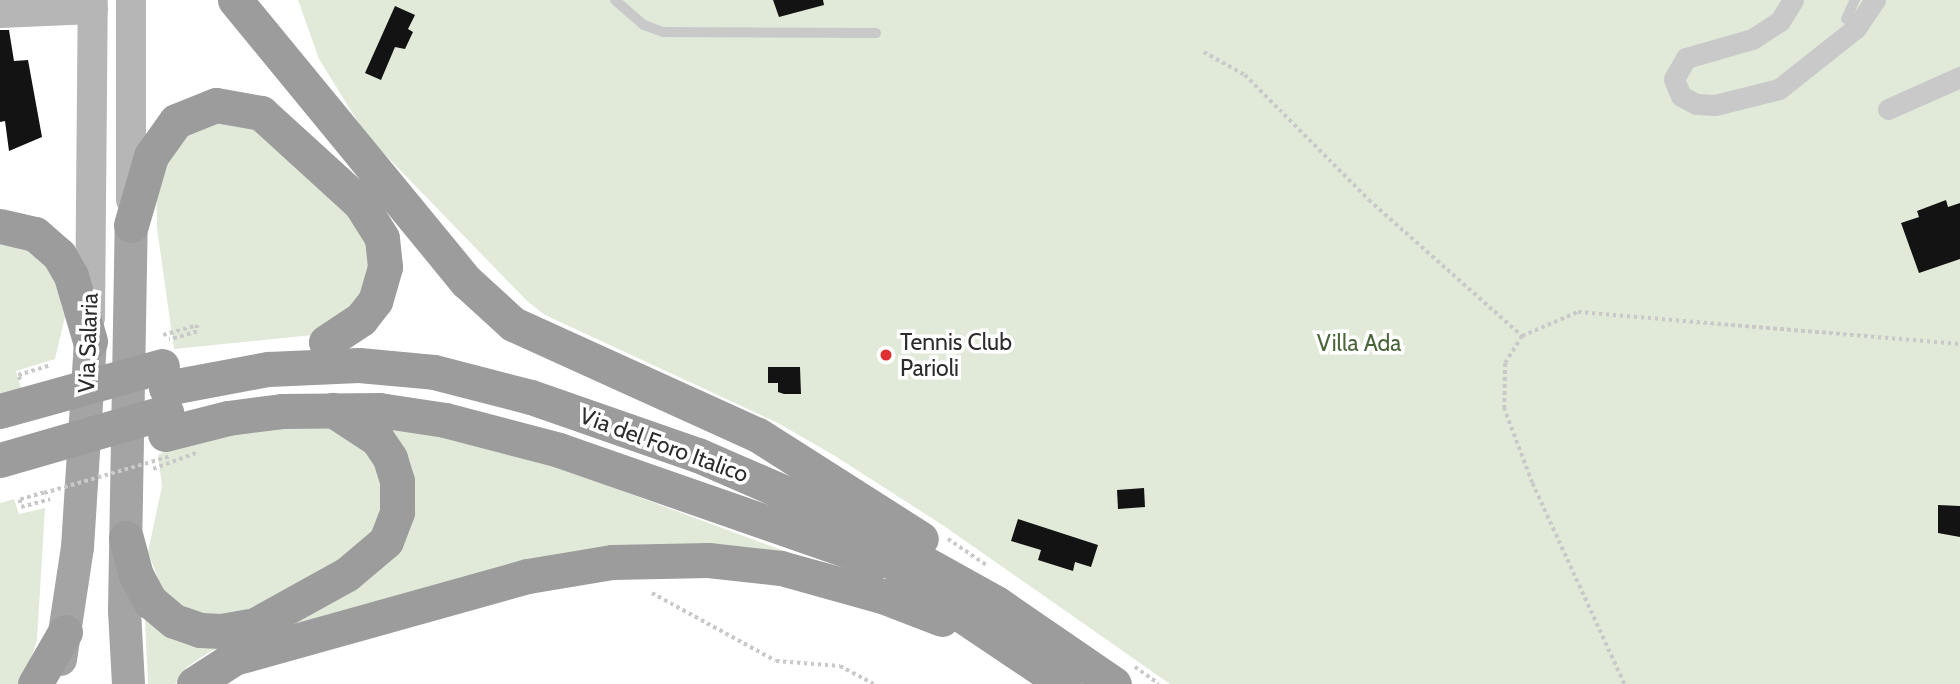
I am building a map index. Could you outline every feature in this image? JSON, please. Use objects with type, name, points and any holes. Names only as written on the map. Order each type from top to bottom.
[{"type":"highway","points":[[235,0],[461,276],[506,318],[545,342],[741,427],[912,532],[996,603]]},
{"type":"highway","points":[[131,225],[151,156],[176,121],[192,111],[216,105],[261,113],[360,203],[382,238],[384,267],[375,301],[361,319],[326,342]]},
{"type":"highway","points":[[0,226],[35,234],[59,255],[71,276],[90,341]]},
{"type":"highway","points":[[0,480],[237,350],[326,342],[421,348],[517,368],[705,434],[870,504]]},
{"type":"highway","name":"Via del Foro Italico","points":[[167,390],[229,374],[312,365],[397,367],[480,383],[632,431],[753,478],[857,525],[1122,674]]},
{"type":"highway","name":"Via del Foro Italico","points":[[167,390],[243,394],[295,388],[386,389],[448,397],[500,410],[736,494],[878,562],[1064,684]]},
{"type":"highway","points":[[0,435],[167,390]]},
{"type":"highway","points":[[0,460],[167,390]]},
{"type":"highway","points":[[0,411],[167,390],[254,414],[329,409],[400,413],[512,436],[878,562]]},
{"type":"highway","points":[[126,538],[136,575],[150,601],[174,621],[200,630],[221,632],[255,625],[354,570],[377,553],[391,530],[397,512],[397,481],[390,458],[377,439],[329,409]]},
{"type":"highway","points":[[194,684],[234,658],[528,576],[612,562],[708,560],[781,568],[882,596],[1012,648]]},
{"type":"highway","points":[[35,684],[65,632]]},
{"type":"main road","name":"Via Salaria","points":[[128,684],[124,632],[131,225],[131,0]]},
{"type":"main road","name":"Via Salaria","points":[[55,684],[77,547],[90,341],[93,5]]},
{"type":"main road","points":[[0,13],[93,5]]},
{"type":"street","points":[[1793,0],[1780,21],[1752,39],[1685,58],[1674,79],[1681,96],[1696,104],[1714,105],[1779,89],[1856,28],[1875,0]]},
{"type":"street","points":[[1888,109],[1960,77]]},
{"type":"lane","points":[[615,0],[644,25],[663,32],[876,33]]},
{"type":"lane","points":[[1846,19],[1855,0]]},
{"type":"path","points":[[1204,52],[1245,75],[1428,256],[1521,335]]},
{"type":"path","points":[[1624,684],[1532,483],[1504,409],[1505,363],[1521,335],[1578,312],[1960,344]]},
{"type":"path","points":[[50,499],[22,507],[20,500],[44,493],[167,390],[197,332],[197,325],[167,390]]},
{"type":"path","points":[[45,367],[51,365]]},
{"type":"path","points":[[947,538],[991,568]]},
{"type":"path","points":[[652,593],[776,661],[840,666],[874,684]]},
{"type":"path","points":[[1122,674],[1159,684]]},
{"type":"green space","name":"Villa Ada","points":[[298,0],[1960,0],[1960,684],[1170,684],[944,526],[835,456],[778,423],[545,315],[527,301],[366,135],[319,59]]},
{"type":"green space","points":[[244,118],[356,216],[370,241],[368,294],[313,335],[174,349],[157,228],[156,178],[192,122]]},
{"type":"green space","points":[[0,236],[47,253],[65,317],[55,359],[16,371],[21,388],[0,401]]},
{"type":"green space","points":[[374,423],[495,444],[809,560],[706,549],[293,626],[290,617],[389,559]]},
{"type":"green space","points":[[328,425],[355,438],[381,474],[379,534],[262,609],[203,618],[164,594],[148,552],[162,486],[158,455],[178,444],[228,432]]},
{"type":"green space","points":[[14,499],[19,514],[45,508],[37,640],[23,684],[0,684],[0,503]]},
{"type":"green space","points":[[144,598],[241,642],[211,651],[187,667],[175,684],[148,684]]},
{"type":"building","points":[[773,0],[823,0],[824,5],[779,17]]},
{"type":"building","points":[[395,6],[415,15],[408,29],[413,32],[405,49],[395,47],[381,80],[365,73]]},
{"type":"building","points":[[0,30],[9,30],[14,61],[28,60],[42,137],[9,151],[5,121],[0,122]]},
{"type":"building","points":[[1946,200],[1948,207],[1960,203],[1960,259],[1919,273],[1901,223],[1919,217],[1917,211]]},
{"type":"building","points":[[768,367],[800,367],[801,394],[778,392],[778,383],[768,383]]},
{"type":"building","points":[[1144,488],[1145,507],[1118,509],[1117,490]]},
{"type":"building","points":[[1938,505],[1960,506],[1960,537],[1938,533]]},
{"type":"building","points":[[1018,519],[1098,545],[1091,567],[1075,562],[1073,571],[1038,560],[1041,550],[1011,541]]},
{"type":"place","name":"Tennis Club Parioli","points":[[886,355]]}]
